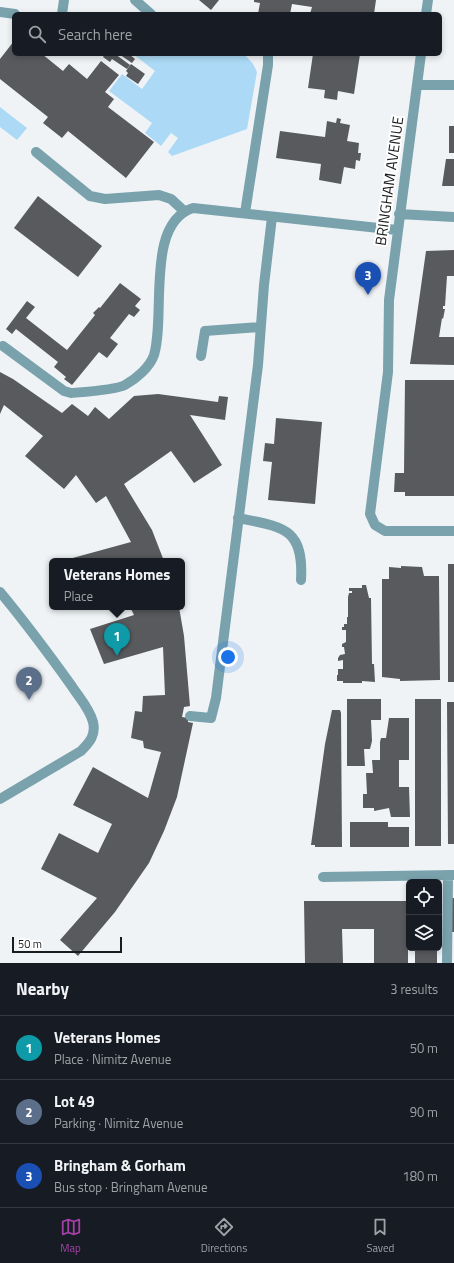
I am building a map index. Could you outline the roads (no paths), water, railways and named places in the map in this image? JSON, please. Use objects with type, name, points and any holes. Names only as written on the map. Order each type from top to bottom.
[{"type":"street","points":[[62,12],[64,0]]},
{"type":"street","points":[[135,0],[148,12]]},
{"type":"street","points":[[426,12],[428,0]]},
{"type":"street","points":[[0,12],[12,14]]},
{"type":"street","points":[[245,213],[266,81],[268,56]]},
{"type":"street","name":"BRINGHAM AVENUE","points":[[421,56],[389,300],[388,372],[370,514],[375,525],[385,531],[454,530]]},
{"type":"street","points":[[417,85],[454,85]]},
{"type":"street","points":[[36,152],[90,196],[105,199],[159,195],[171,199],[184,211]]},
{"type":"street","points":[[3,346],[64,391],[71,393],[124,386],[141,373],[153,356],[158,331],[160,272],[165,238],[171,225],[184,211],[194,208],[398,230]]},
{"type":"street","points":[[399,214],[454,217]]},
{"type":"street","points":[[190,716],[211,718],[216,698],[272,217]]},
{"type":"street","points":[[201,356],[205,331],[260,327]]},
{"type":"street","points":[[238,518],[277,528],[292,534],[297,544],[302,564],[301,580]]},
{"type":"street","points":[[0,592],[37,638],[84,705],[93,720],[94,733],[90,742],[81,751],[0,799]]},
{"type":"street","points":[[323,877],[451,875],[447,963]]},
{"type":"place","name":"Bringham & Gorham","points":[[368,295]]},
{"type":"place","name":"Veterans Homes","points":[[117,656]]},
{"type":"place","name":"Lot 49","points":[[29,700]]}]
